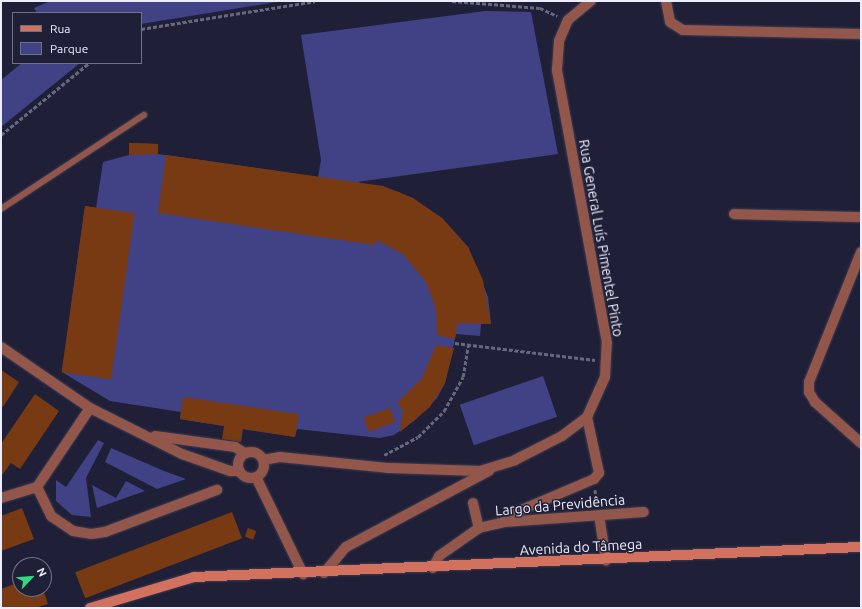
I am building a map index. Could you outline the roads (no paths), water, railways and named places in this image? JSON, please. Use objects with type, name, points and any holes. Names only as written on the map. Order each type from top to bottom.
[{"type":"main road","name":"Avenida do Tâmega","points":[[90,608],[194,577],[303,574],[861,547]]},
{"type":"street","name":"Rua General Luís Pimentel Pinto","points":[[263,460],[280,457],[389,468],[480,471],[501,464],[562,436],[587,417],[605,377],[606,343],[557,70],[559,41],[568,20],[591,1]]},
{"type":"street","points":[[666,1],[670,22],[684,30],[861,34]]},
{"type":"street","points":[[734,214],[861,217]]},
{"type":"street","points":[[861,252],[810,382],[809,392],[815,402],[861,443]]},
{"type":"street","points":[[1,347],[90,408],[182,454],[230,472],[239,471]]},
{"type":"street","points":[[1,498],[37,486],[90,408]]},
{"type":"street","points":[[514,513],[594,479],[599,473],[587,417]]},
{"type":"street","points":[[146,435],[235,447],[245,453],[257,454],[263,460],[263,470],[256,477],[246,478],[239,471],[239,459],[245,453]]},
{"type":"street","points":[[324,573],[346,548],[501,464]]},
{"type":"street","points":[[256,477],[303,574]]},
{"type":"street","points":[[37,486],[51,516],[73,531],[91,534],[217,490]]},
{"type":"street","points":[[434,568],[439,556],[479,528],[473,503]]},
{"type":"street","name":"Largo da Previdência","points":[[479,528],[504,522],[644,512]]},
{"type":"street","points":[[599,515],[606,560]]},
{"type":"lane","points":[[1,209],[144,115]]}]
